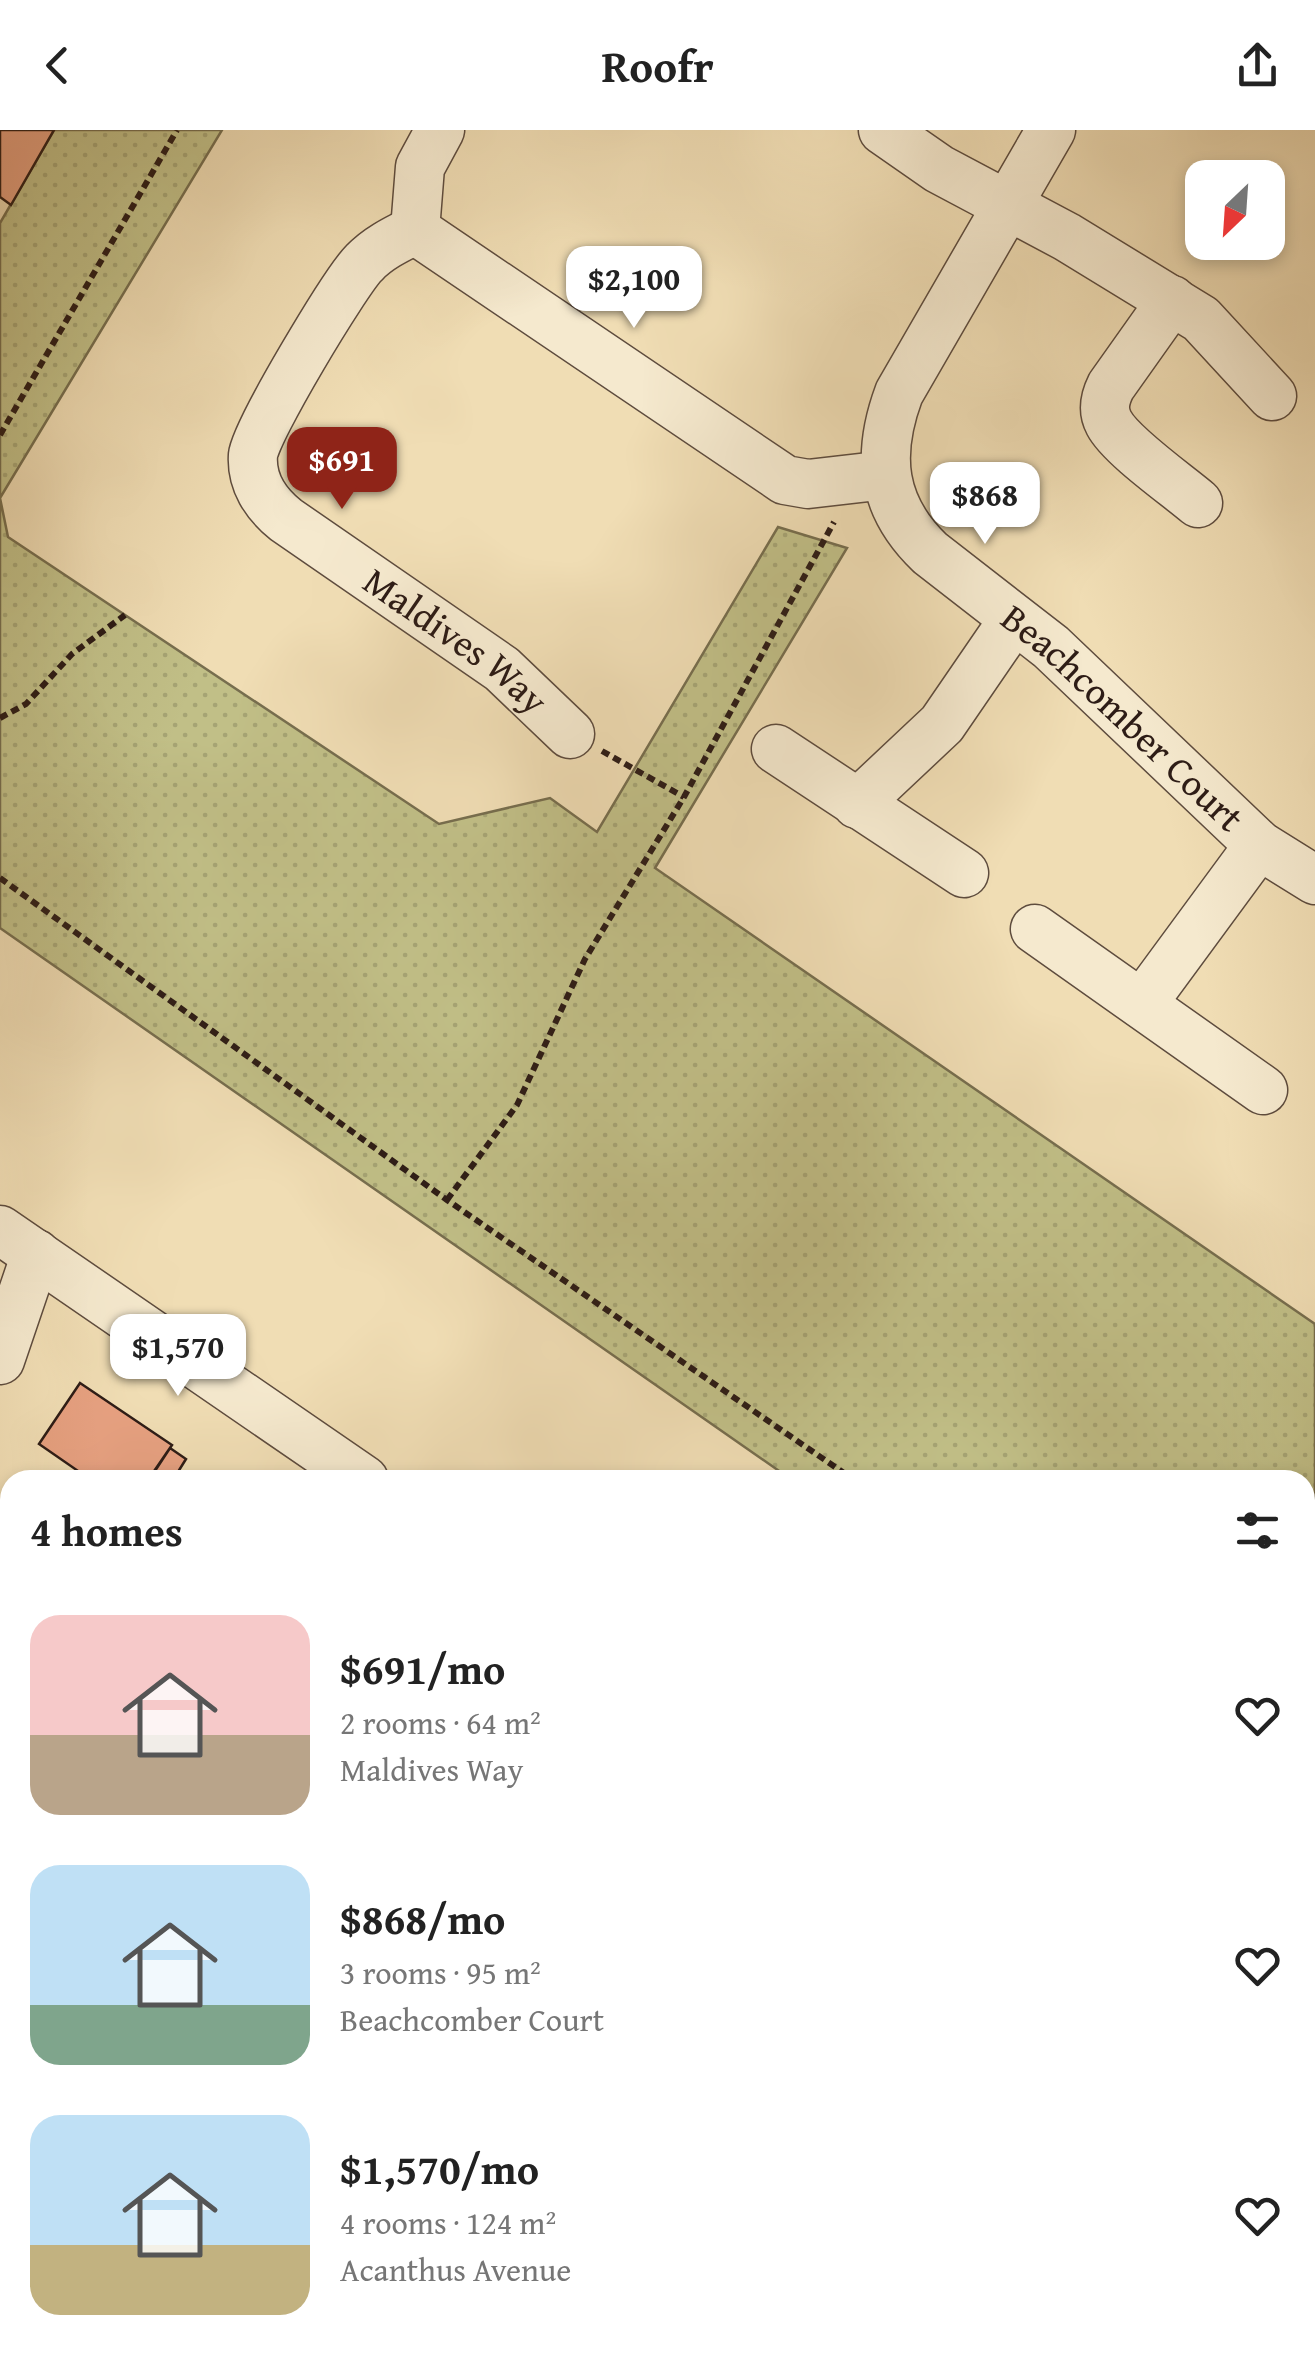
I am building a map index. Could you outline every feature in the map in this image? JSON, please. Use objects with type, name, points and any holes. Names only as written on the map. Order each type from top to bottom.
[{"type":"street","points":[[440,130],[420,167],[415,230],[762,466],[794,482],[839,482],[886,474]]},
{"type":"street","points":[[882,130],[939,169],[1067,236],[1201,319],[1272,396]]},
{"type":"street","name":"Beachcomber Court","points":[[1051,130],[899,393],[886,438],[886,474],[901,520],[913,537],[1051,647],[1258,845],[1315,880]]},
{"type":"street","name":"Maldives Way","points":[[415,230],[377,251],[354,274],[284,392],[255,444],[252,459],[260,492],[286,520],[510,676],[570,734]]},
{"type":"street","points":[[1172,300],[1112,386],[1105,410],[1116,433],[1198,503]]},
{"type":"street","points":[[857,804],[942,724],[1014,619]]},
{"type":"street","points":[[776,749],[964,873]]},
{"type":"street","points":[[1142,1004],[1258,845]]},
{"type":"street","points":[[1035,929],[1263,1090]]},
{"type":"street","points":[[0,1360],[18,1242],[349,1470]]},
{"type":"path","points":[[0,435],[177,130]]},
{"type":"path","points":[[446,1200],[516,1105],[584,959],[684,797],[838,513],[839,482]]},
{"type":"path","points":[[0,718],[26,704],[72,654],[125,616]]},
{"type":"path","points":[[570,734],[684,797]]},
{"type":"path","points":[[0,878],[446,1200],[839,1470]]},
{"type":"shaded area","points":[[54,130],[222,130],[0,498],[0,223]]},
{"type":"shaded area","points":[[0,498],[8,537],[439,824],[550,798],[597,832],[778,527],[847,548],[655,868],[1315,1324],[1315,1470],[778,1470],[0,928]]},
{"type":"building","points":[[0,130],[54,130],[11,205],[0,197]]},
{"type":"building","points":[[80,1383],[172,1445],[155,1470],[77,1470],[39,1444]]},
{"type":"building","points":[[170,1448],[186,1459],[179,1470],[156,1470]]}]
